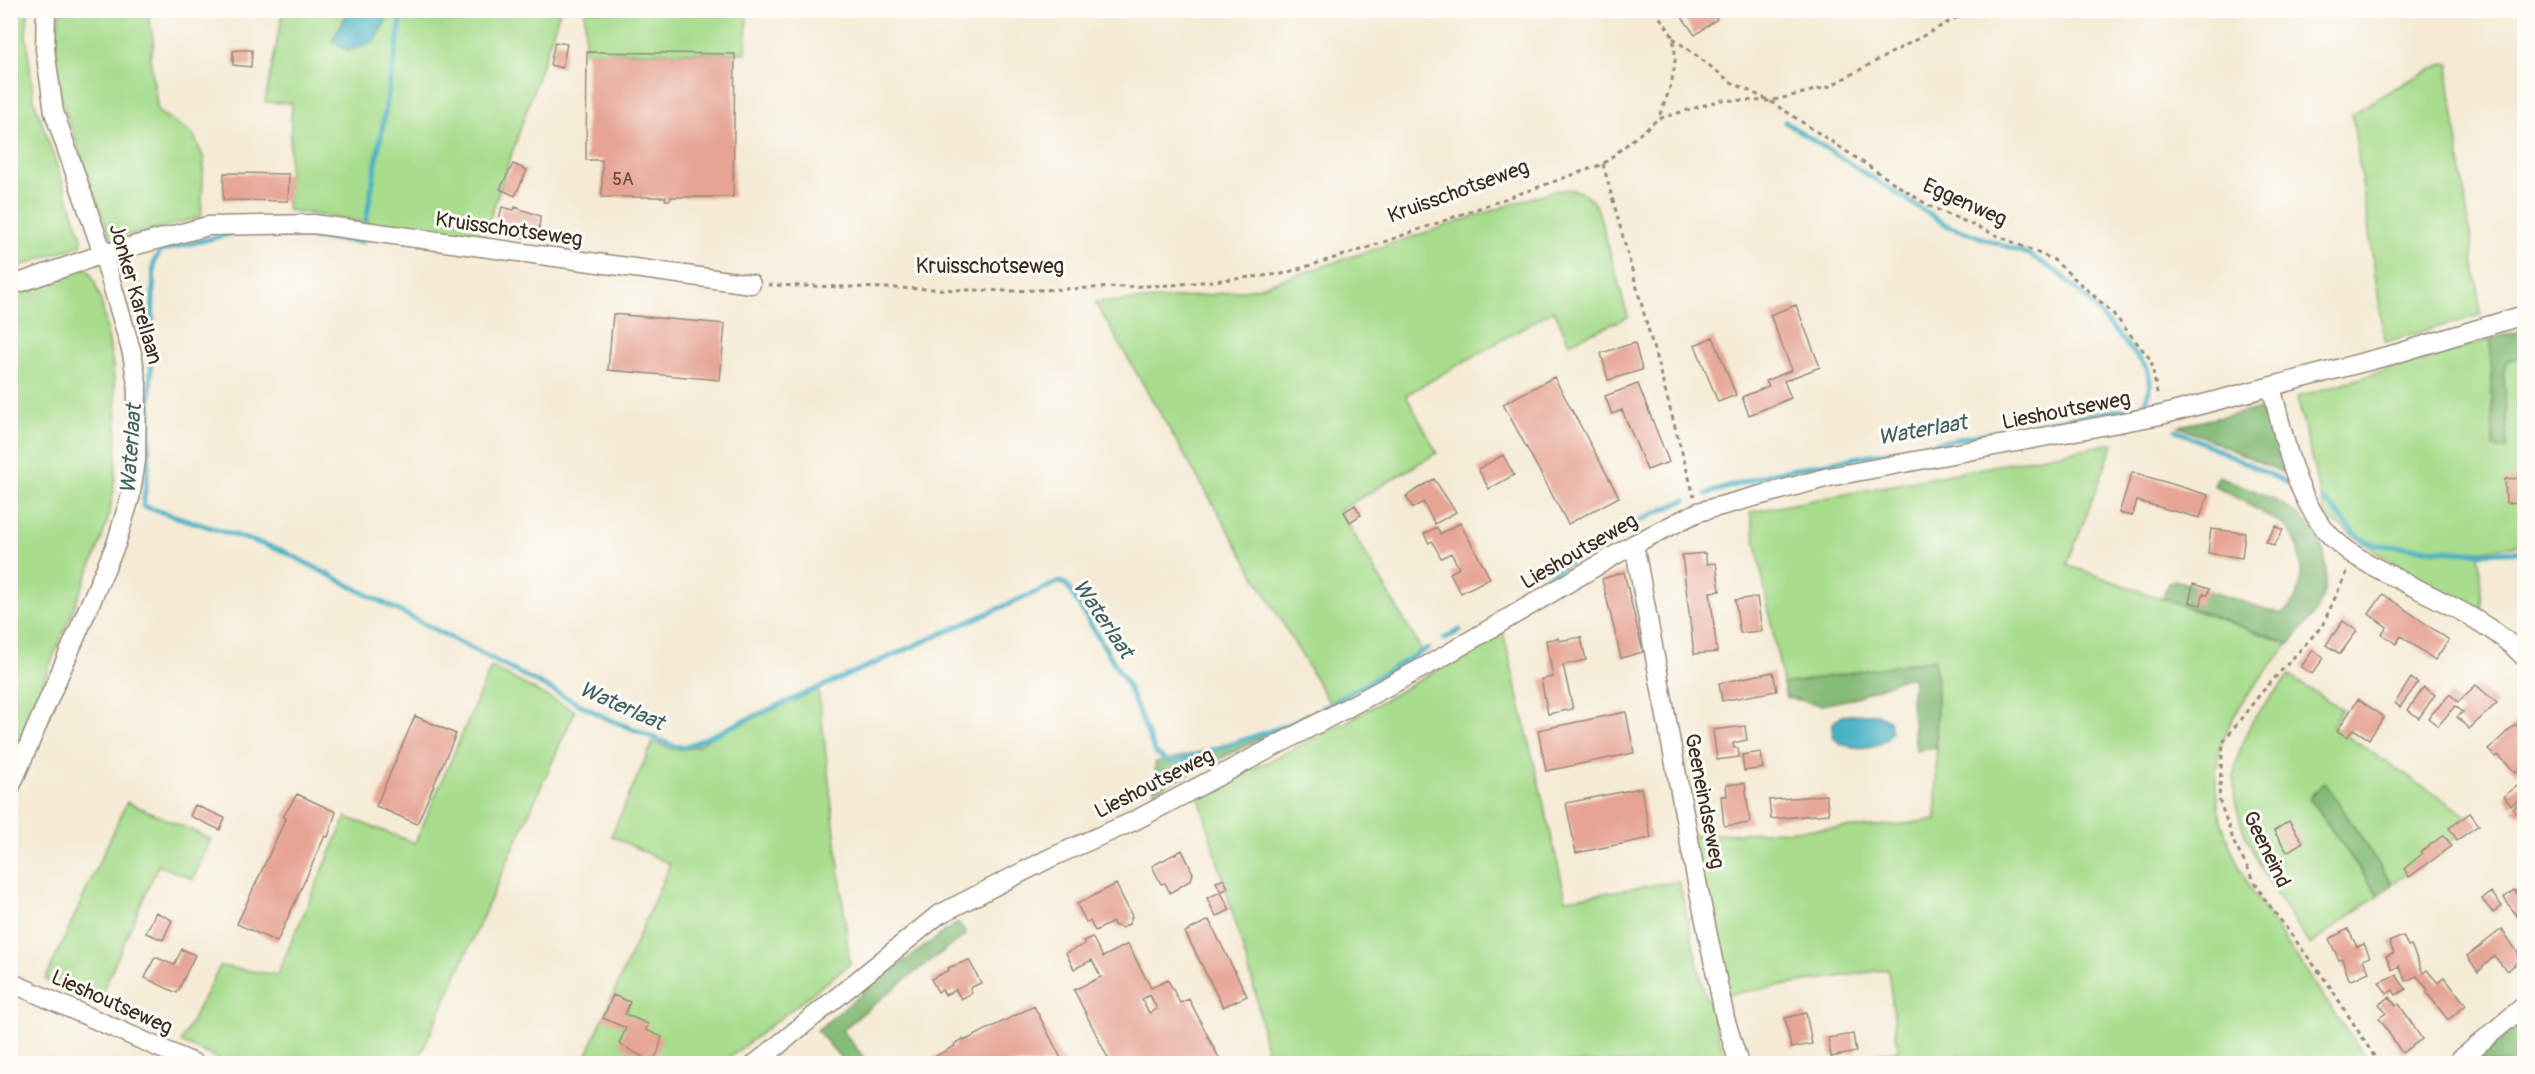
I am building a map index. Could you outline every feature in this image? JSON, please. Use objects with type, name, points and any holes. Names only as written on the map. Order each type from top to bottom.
[{"type":"street","name":"Jonker Karellaan","points":[[10,788],[116,544],[129,498],[136,461],[136,373],[103,254],[54,112],[45,49],[46,10]]},
{"type":"street","name":"Kruisschotseweg","points":[[10,286],[103,254],[208,226],[313,224],[751,284]]},
{"type":"street","name":"Lieshoutseweg","points":[[755,1064],[938,915],[1050,858],[1145,815],[1439,658],[1635,544],[1698,512],[1829,477],[2161,415],[2395,354],[2524,315]]},
{"type":"street","points":[[2271,386],[2300,489],[2318,521],[2333,539],[2355,557],[2474,618],[2524,657]]},
{"type":"street","name":"Geeneindseweg","points":[[1635,544],[1702,906],[1725,1018],[1739,1064]]},
{"type":"street","name":"Lieshoutseweg","points":[[10,982],[196,1064]]},
{"type":"street","points":[[2455,1064],[2524,1006]]},
{"type":"path","name":"Eggenweg","points":[[1655,10],[1673,38],[1731,82],[1770,101],[1929,206],[2054,260],[2112,312],[2151,360],[2161,415]]},
{"type":"path","points":[[1658,119],[1721,100],[1770,101],[1828,87],[1971,10]]},
{"type":"path","points":[[1658,119],[1671,87],[1674,63],[1673,38]]},
{"type":"path","name":"Kruisschotseweg","points":[[751,284],[1011,291],[1172,285],[1282,274],[1367,248],[1603,164],[1658,119]]},
{"type":"path","points":[[1603,164],[1698,512]]},
{"type":"path","name":"Geeneind","points":[[2355,557],[2322,626],[2261,693],[2223,742],[2219,799],[2235,845],[2264,898],[2331,988],[2379,1064]]},
{"type":"green space","points":[[10,11],[28,11],[26,34],[34,100],[82,238],[81,245],[11,269]]},
{"type":"green space","points":[[59,11],[147,11],[154,43],[150,57],[158,112],[193,134],[204,159],[201,217],[111,240],[60,96],[55,61]]},
{"type":"green space","points":[[283,11],[349,11],[332,41],[381,28],[386,19],[385,11],[560,11],[482,242],[287,210],[292,103],[265,102]]},
{"type":"green space","points":[[585,11],[747,11],[746,53],[585,52]]},
{"type":"green space","points":[[2444,63],[2450,64],[2449,79],[2481,315],[2385,342],[2352,114],[2393,89]]},
{"type":"green space","points":[[1569,189],[1586,195],[1598,210],[1628,317],[1569,343],[1554,310],[1406,395],[1437,453],[1340,510],[1422,651],[1330,704],[1095,302],[1196,296],[1256,288],[1549,192]]},
{"type":"green space","points":[[77,267],[88,269],[96,286],[104,315],[112,362],[117,426],[113,491],[107,523],[98,549],[11,759],[11,292]]},
{"type":"green space","points":[[2524,330],[2524,355],[2506,361],[2504,369],[2507,449],[2493,448],[2491,339]]},
{"type":"green space","points":[[2491,339],[2493,448],[2507,448],[2504,369],[2506,362],[2524,355],[2524,544],[2479,551],[2482,616],[2366,545],[2325,515],[2297,397]]},
{"type":"green space","points":[[2258,409],[2265,419],[2284,473],[2179,426]]},
{"type":"green space","points":[[2114,443],[2067,565],[2289,644],[2244,700],[2227,730],[2217,764],[2216,791],[2220,817],[2240,869],[2254,894],[2370,1063],[1961,1064],[1959,1055],[1943,1060],[1943,1063],[1827,1063],[1898,1050],[1888,969],[1724,995],[1688,836],[1895,825],[1936,820],[1937,680],[1934,659],[1783,684],[1750,512]]},
{"type":"green space","points":[[2218,476],[2268,496],[2284,505],[2299,515],[2320,542],[2326,573],[2323,596],[2306,625],[2289,644],[2163,598],[2168,583],[2175,580],[2281,614],[2290,607],[2296,597],[2301,572],[2300,559],[2292,535],[2286,526],[2214,485]]},
{"type":"green space","points":[[1503,632],[1566,899],[1679,881],[1702,983],[1727,1063],[1268,1063],[1256,994],[1199,797],[1348,721]]},
{"type":"green space","points":[[1934,659],[1937,680],[1936,748],[1916,751],[1911,701],[1914,679],[1906,677],[1851,699],[1821,705],[1786,697],[1783,684]]},
{"type":"green space","points":[[491,667],[575,711],[417,1063],[227,1063],[181,1042],[220,966],[277,975],[346,817],[415,843]]},
{"type":"green space","points":[[2289,676],[2342,709],[2332,726],[2476,822],[2392,885],[2325,783],[2309,798],[2378,895],[2310,945],[2285,909],[2260,866],[2249,844],[2235,800],[2235,772],[2246,735],[2260,710]]},
{"type":"green space","points":[[818,686],[850,964],[722,1063],[583,1064],[670,864],[611,836],[653,742],[672,749],[686,749],[700,745],[726,727]]},
{"type":"green space","points":[[1285,727],[1154,791],[1155,762],[1188,755]]},
{"type":"green space","points":[[2325,782],[2392,885],[2378,895],[2309,798]]},
{"type":"green space","points":[[127,802],[211,839],[193,879],[158,865],[97,1004],[45,980]]},
{"type":"green space","points":[[958,922],[967,934],[842,1030],[868,1063],[845,1063],[817,1030],[892,970]]},
{"type":"green space","points":[[2524,1019],[2524,1063],[2471,1063]]},
{"type":"water","points":[[349,10],[385,11],[387,19],[373,43],[348,51],[332,41]]},
{"type":"water","points":[[1877,714],[1889,720],[1892,731],[1886,740],[1875,746],[1859,748],[1838,742],[1833,736],[1833,723],[1841,716]]},
{"type":"building","points":[[1677,10],[1711,10],[1717,19],[1695,35]]},
{"type":"building","points":[[555,42],[567,44],[562,68],[550,65]]},
{"type":"building","points":[[252,50],[251,67],[233,65],[233,51]]},
{"type":"building","points":[[587,52],[735,54],[733,197],[671,197],[670,200],[665,200],[666,197],[602,197],[602,160],[586,160]]},
{"type":"building","points":[[513,164],[527,170],[515,196],[500,189]]},
{"type":"building","points":[[224,173],[289,174],[288,201],[223,200]]},
{"type":"building","points":[[502,207],[514,210],[515,207],[540,216],[539,231],[535,240],[496,232]]},
{"type":"building","points":[[1796,305],[1820,367],[1784,381],[1791,398],[1749,415],[1742,397],[1769,386],[1766,381],[1792,370],[1770,315]]},
{"type":"building","points":[[613,314],[725,324],[720,380],[608,370]]},
{"type":"building","points":[[1713,337],[1736,395],[1718,402],[1695,345]]},
{"type":"building","points":[[1635,343],[1642,370],[1608,380],[1601,353]]},
{"type":"building","points":[[1554,377],[1619,497],[1568,524],[1503,404]]},
{"type":"building","points":[[1638,384],[1669,462],[1647,470],[1622,410],[1612,414],[1605,396]]},
{"type":"building","points":[[1503,455],[1514,475],[1489,489],[1478,469]]},
{"type":"building","points":[[2132,472],[2208,495],[2200,518],[2137,501],[2132,516],[2119,513]]},
{"type":"building","points":[[2524,478],[2524,502],[2506,503],[2505,479]]},
{"type":"building","points":[[1434,479],[1456,512],[1435,524],[1423,502],[1413,508],[1406,496]]},
{"type":"building","points":[[1355,505],[1361,515],[1350,522],[1344,512]]},
{"type":"building","points":[[1460,523],[1490,578],[1461,593],[1450,573],[1459,568],[1451,553],[1441,558],[1432,541],[1429,543],[1424,534],[1437,527],[1440,534]]},
{"type":"building","points":[[2276,526],[2283,530],[2274,546],[2266,542]]},
{"type":"building","points":[[2211,529],[2245,533],[2242,558],[2208,553]]},
{"type":"building","points":[[1705,553],[1707,564],[1716,563],[1720,591],[1710,592],[1717,652],[1694,654],[1682,555]]},
{"type":"building","points":[[1624,572],[1643,652],[1621,658],[1602,579]]},
{"type":"building","points":[[2193,584],[2209,589],[2207,595],[2203,594],[2201,605],[2189,602]]},
{"type":"building","points":[[2383,594],[2449,640],[2435,660],[2401,636],[2396,644],[2382,634],[2387,627],[2369,614]]},
{"type":"building","points":[[1757,597],[1762,631],[1740,633],[1735,600]]},
{"type":"building","points":[[2343,621],[2357,631],[2340,654],[2326,645]]},
{"type":"building","points":[[1581,637],[1586,660],[1563,665],[1573,709],[1548,714],[1541,679],[1553,677],[1546,640],[1558,638],[1559,641]]},
{"type":"building","points":[[2313,650],[2324,658],[2312,674],[2301,667]]},
{"type":"building","points":[[1773,672],[1777,691],[1722,701],[1719,683]]},
{"type":"building","points":[[2411,678],[2418,683],[2400,707],[2395,703]]},
{"type":"building","points":[[2476,685],[2497,703],[2469,729],[2457,717],[2463,712],[2455,706],[2438,726],[2428,718],[2450,694],[2458,702]]},
{"type":"building","points":[[2424,687],[2435,695],[2419,718],[2408,710]]},
{"type":"building","points":[[2358,699],[2384,717],[2369,739],[2353,729],[2347,737],[2337,731]]},
{"type":"building","points":[[1626,712],[1634,753],[1546,771],[1538,730]]},
{"type":"building","points":[[415,716],[456,734],[417,824],[376,806]]},
{"type":"building","points":[[2515,724],[2524,735],[2524,766],[2516,773],[2498,755],[2496,757],[2488,750]]},
{"type":"building","points":[[1745,726],[1747,740],[1733,743],[1734,748],[1738,748],[1739,757],[1717,760],[1713,730]]},
{"type":"building","points":[[1761,752],[1763,768],[1744,771],[1742,755]]},
{"type":"building","points":[[2524,781],[2524,796],[2511,806],[2504,796]]},
{"type":"building","points":[[1745,783],[1750,823],[1724,826],[1721,796],[1727,796],[1726,785]]},
{"type":"building","points":[[1641,788],[1651,838],[1576,853],[1566,803]]},
{"type":"building","points":[[297,794],[336,812],[328,837],[325,836],[277,942],[237,924],[286,818],[283,817]]},
{"type":"building","points":[[1826,795],[1829,814],[1771,819],[1769,800]]},
{"type":"building","points":[[2524,797],[2524,811],[2518,816],[2513,809]]},
{"type":"building","points":[[195,805],[225,818],[220,830],[190,816]]},
{"type":"building","points":[[2470,813],[2479,825],[2457,840],[2449,828]]},
{"type":"building","points":[[2289,821],[2303,842],[2287,852],[2274,831]]},
{"type":"building","points":[[2444,835],[2452,846],[2409,877],[2404,869],[2422,854],[2420,852]]},
{"type":"building","points":[[1182,850],[1193,873],[1191,880],[1170,893],[1165,883],[1161,884],[1152,866]]},
{"type":"building","points":[[1224,879],[1228,888],[1221,892],[1216,882]]},
{"type":"building","points":[[1116,884],[1132,916],[1129,924],[1122,928],[1114,925],[1113,922],[1095,931],[1090,921],[1086,922],[1077,904]]},
{"type":"building","points":[[2514,890],[2524,903],[2524,926],[2504,898]]},
{"type":"building","points":[[1221,892],[1230,910],[1216,917],[1207,898]]},
{"type":"building","points":[[2491,892],[2502,906],[2493,913],[2482,899]]},
{"type":"building","points":[[156,912],[172,920],[163,940],[146,933]]},
{"type":"building","points":[[1209,920],[1247,996],[1223,1007],[1185,932]]},
{"type":"building","points":[[2348,929],[2357,947],[2364,944],[2370,957],[2363,960],[2369,972],[2352,980],[2349,979],[2342,959],[2339,960],[2329,939]]},
{"type":"building","points":[[2502,929],[2522,959],[2507,971],[2494,956],[2478,972],[2467,956]]},
{"type":"building","points":[[2403,936],[2408,946],[2411,945],[2423,973],[2427,970],[2438,983],[2444,977],[2466,1005],[2448,1020],[2426,992],[2428,990],[2417,976],[2406,981],[2399,966],[2392,970],[2386,956],[2394,953],[2389,942]]},
{"type":"building","points":[[1092,937],[1103,957],[1128,944],[1151,988],[1168,980],[1180,1003],[1189,999],[1222,1064],[1111,1064],[1074,990],[1101,977],[1092,960],[1074,969],[1066,953],[1085,944],[1083,941]],"holes":[[[1150,995],[1157,1009],[1149,1013],[1142,999]]]},
{"type":"building","points":[[182,949],[195,955],[177,993],[145,978],[155,957],[174,965]]},
{"type":"building","points":[[969,960],[981,983],[970,988],[972,993],[961,999],[956,990],[945,995],[942,990],[938,992],[931,979],[949,970],[948,968]]},
{"type":"building","points":[[2396,975],[2406,989],[2396,995],[2393,990],[2387,994],[2379,982]]},
{"type":"building","points":[[613,995],[630,1002],[625,1014],[648,1024],[646,1030],[662,1037],[658,1052],[652,1062],[619,1044],[626,1028],[603,1018]]},
{"type":"building","points":[[2390,997],[2396,1006],[2399,1004],[2422,1039],[2402,1053],[2379,1018],[2386,1013],[2379,1004]]},
{"type":"building","points":[[1034,1006],[1064,1064],[921,1064],[955,1046],[954,1044],[963,1039],[964,1041]]},
{"type":"building","points":[[1806,1013],[1812,1044],[1791,1048],[1785,1018]]},
{"type":"building","points":[[1853,1034],[1856,1052],[1831,1057],[1828,1038]]},
{"type":"waterway","name":"Waterlaat","points":[[366,220],[403,10]]},
{"type":"waterway","points":[[1785,122],[1948,226],[2028,254],[2060,274],[2087,299],[2147,368],[2151,385],[2144,405]]},
{"type":"waterway","name":"Waterlaat","points":[[234,233],[160,251],[154,262],[148,469],[143,506],[281,550],[606,718],[674,746],[683,747],[692,744],[1059,582],[1066,584],[1127,684],[1155,752],[1167,761],[1177,761],[1214,750],[1287,725],[1331,704],[1428,648]]},
{"type":"waterway","name":"Waterlaat","points":[[258,233],[363,242]]},
{"type":"waterway","name":"Waterlaat","points":[[1706,494],[1773,473],[2108,411],[2146,407]]},
{"type":"waterway","name":"Waterlaat","points":[[2176,430],[2288,483]]},
{"type":"waterway","name":"Waterlaat","points":[[1638,521],[1685,500]]},
{"type":"waterway","name":"Waterlaat","points":[[2324,500],[2354,532],[2367,542],[2376,545],[2481,553],[2524,551]]},
{"type":"waterway","name":"Waterlaat","points":[[1518,594],[1633,524]]},
{"type":"waterway","name":"Waterlaat","points":[[1444,639],[1460,630]]}]
